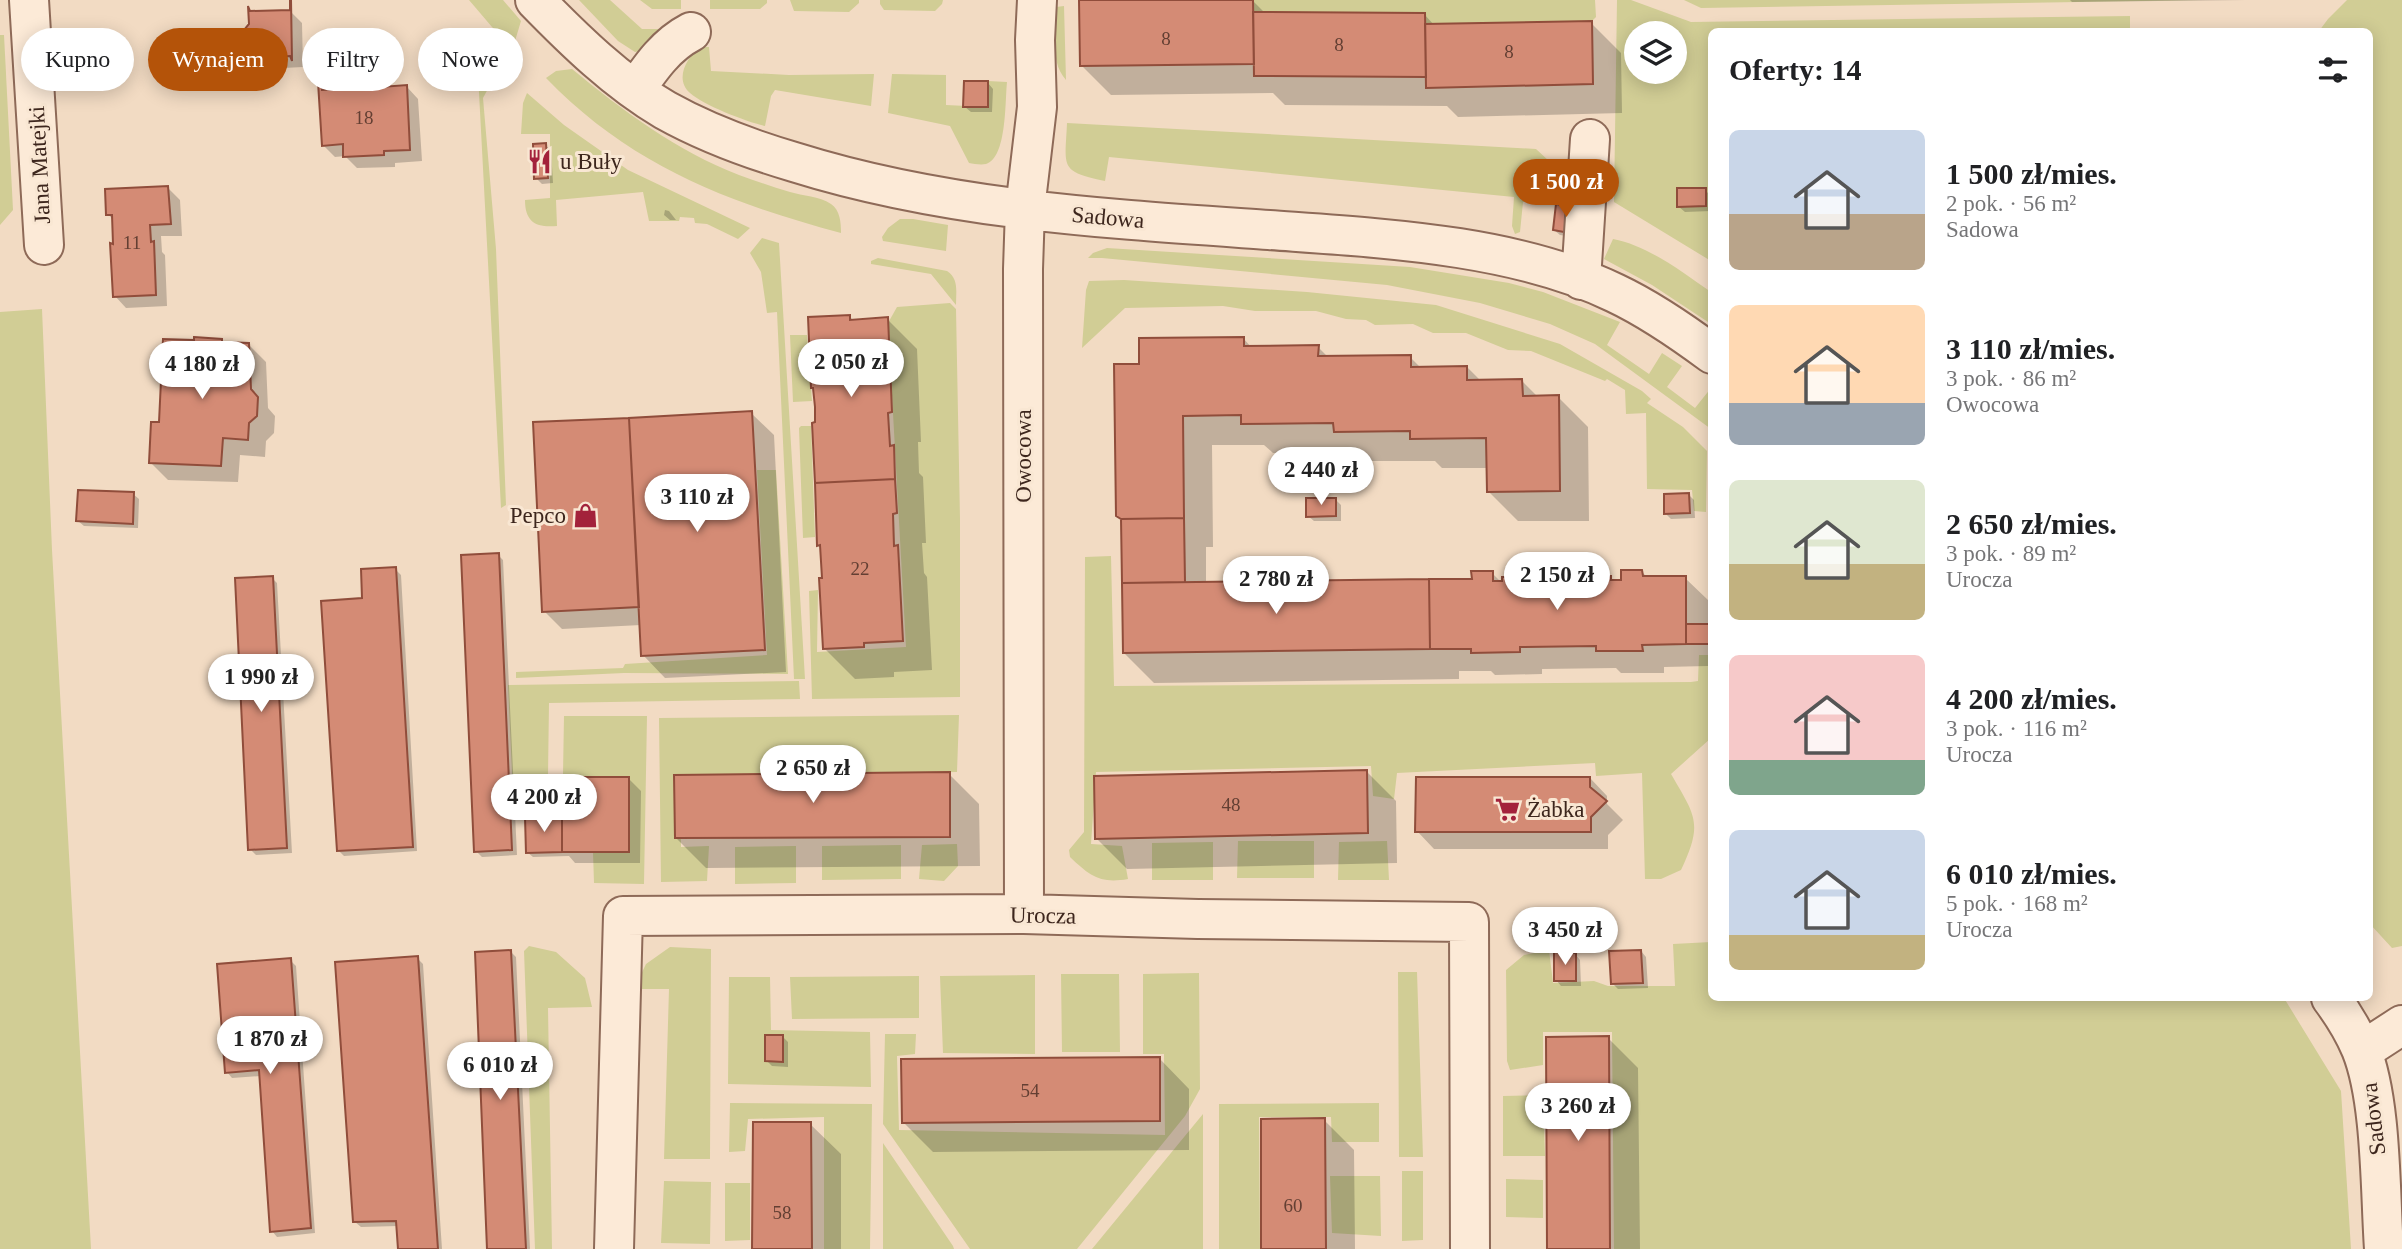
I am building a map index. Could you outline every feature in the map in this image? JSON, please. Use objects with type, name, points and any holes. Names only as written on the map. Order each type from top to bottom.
[{"type":"street","name":"Jana Matejki","points":[[29,0],[44,245]]},
{"type":"street","name":"Sadowa","points":[[535,0],[635,90],[667,111],[724,139],[808,167],[869,184],[1025,209],[1449,247],[1546,267],[1581,279],[1628,300],[1708,351]]},
{"type":"street","name":"Owocowa","points":[[1024,914],[1023,269],[1025,209],[1037,107],[1037,0]]},
{"type":"street","points":[[635,90],[671,46],[691,32]]},
{"type":"street","points":[[1581,279],[1590,139]]},
{"type":"street","name":"Urocza","points":[[614,1249],[623,916],[1024,914],[1469,922],[1470,1249]]},
{"type":"street","name":"Sadowa","points":[[2333,1001],[2349,1022],[2362,1051],[2376,1115],[2384,1249]]},
{"type":"street","points":[[2362,1051],[2402,1025]]},
{"type":"shaded area","points":[[469,0],[503,0],[521,21],[519,28],[492,27]]},
{"type":"shaded area","points":[[579,0],[610,0],[642,29],[664,29],[646,50],[635,52],[618,41]]},
{"type":"shaded area","points":[[640,0],[681,0],[681,9],[652,9]]},
{"type":"shaded area","points":[[710,0],[767,0],[767,3],[760,9],[710,9]]},
{"type":"shaded area","points":[[790,0],[859,0],[859,3],[849,12],[794,11]]},
{"type":"shaded area","points":[[880,0],[943,0],[935,11],[884,10]]},
{"type":"shaded area","points":[[1253,0],[1595,0],[1596,17],[1592,21],[1425,24],[1424,13],[1253,12]]},
{"type":"shaded area","points":[[1617,0],[1631,0],[1691,22],[2130,16],[2130,28],[1708,28],[1708,259],[1614,202]]},
{"type":"shaded area","points":[[1684,0],[2203,0],[1701,8]]},
{"type":"shaded area","points":[[2347,0],[2402,0],[2402,946],[2392,948],[2373,927],[2373,28],[2321,28]]},
{"type":"shaded area","points":[[1064,6],[1066,80],[1055,55],[1056,7]]},
{"type":"shaded area","points":[[0,35],[4,35],[13,210],[0,225]]},
{"type":"shaded area","points":[[700,47],[709,47],[711,71],[789,75],[874,74],[871,106],[775,90],[771,96],[765,126],[748,121],[705,103],[685,87],[684,68]]},
{"type":"shaded area","points":[[572,69],[631,115],[694,154],[739,175],[831,204],[838,213],[841,233],[758,208],[719,193],[646,157],[611,135],[546,78],[556,71]]},
{"type":"shaded area","points":[[892,74],[946,75],[946,105],[987,107],[988,81],[1007,82],[1001,140],[993,160],[986,164],[969,163],[950,126],[888,113]]},
{"type":"shaded area","points":[[479,91],[487,91],[483,98],[496,249],[506,505],[501,508]]},
{"type":"shaded area","points":[[527,93],[564,125],[628,170],[750,228],[738,239],[707,224],[695,223],[694,218],[649,221],[643,192],[556,200],[557,226],[543,226],[533,222],[527,214],[525,200],[550,198],[550,134],[521,134],[523,103]]},
{"type":"shaded area","points":[[1067,123],[1536,149],[1549,161],[1548,203],[1523,202],[1520,232],[1515,234],[1512,226],[1514,197],[1109,157],[1105,181],[1079,174],[1068,165]]},
{"type":"shaded area","points":[[900,219],[948,225],[946,251],[883,241],[882,237],[888,228]]},
{"type":"shaded area","points":[[762,238],[779,243],[805,679],[794,679],[777,312],[767,313],[761,272],[750,253]]},
{"type":"shaded area","points":[[1613,239],[1639,247],[1677,268],[1708,290],[1708,322],[1652,285],[1604,259]]},
{"type":"shaded area","points":[[1107,248],[1410,267],[1509,283],[1543,292],[1620,322],[1607,345],[1649,374],[1662,353],[1682,366],[1667,387],[1695,408],[1708,392],[1708,427],[1595,344],[1550,324],[1480,303],[1387,285],[1088,258]]},
{"type":"shaded area","points":[[878,258],[947,271],[955,282],[956,305],[931,274],[871,264],[871,261]]},
{"type":"shaded area","points":[[1124,280],[1307,292],[1436,305],[1560,344],[1642,391],[1651,399],[1647,403],[1683,427],[1707,451],[1706,512],[1694,511],[1692,490],[1647,489],[1646,413],[1626,414],[1625,390],[1607,379],[1605,381],[1531,351],[1508,350],[1466,333],[1433,333],[1413,324],[1375,325],[1366,320],[1346,319],[1316,311],[1255,311],[1223,306],[1125,308],[1082,348],[1089,281]]},
{"type":"shaded area","points":[[950,303],[956,309],[960,697],[812,699],[809,591],[818,590],[817,652],[906,647],[888,323],[897,307]]},
{"type":"shaded area","points":[[42,309],[52,550],[91,1249],[0,1249],[0,312]]},
{"type":"shaded area","points":[[790,335],[807,335],[812,401],[793,402]]},
{"type":"shaded area","points":[[811,426],[815,537],[803,538],[799,428]]},
{"type":"shaded area","points":[[757,470],[776,470],[788,674],[624,673],[516,678],[516,672],[623,668],[625,664],[767,655]]},
{"type":"shaded area","points":[[1111,556],[1114,686],[1691,682],[1698,681],[1699,655],[1708,655],[1708,741],[1671,774],[1694,820],[1692,841],[1681,870],[1661,879],[1645,879],[1642,773],[1596,776],[1595,763],[1397,773],[1394,799],[1373,796],[1371,766],[1096,772],[1091,844],[1122,846],[1128,879],[1110,880],[1090,874],[1070,857],[1069,850],[1084,832],[1085,557]]},
{"type":"shaded area","points":[[799,681],[800,699],[549,703],[548,775],[555,778],[563,774],[564,716],[647,716],[644,884],[594,883],[593,852],[629,851],[629,777],[562,777],[562,816],[514,817],[508,685]]},
{"type":"shaded area","points":[[959,715],[957,772],[680,775],[681,847],[709,846],[707,881],[661,882],[659,718]]},
{"type":"shaded area","points":[[1238,841],[1314,841],[1314,878],[1237,878]]},
{"type":"shaded area","points":[[1387,841],[1389,880],[1338,880],[1339,842]]},
{"type":"shaded area","points":[[1213,842],[1213,880],[1152,880],[1152,843]]},
{"type":"shaded area","points":[[957,844],[958,866],[944,881],[919,879],[922,845]]},
{"type":"shaded area","points":[[901,845],[901,879],[822,880],[822,846]]},
{"type":"shaded area","points":[[796,846],[796,883],[735,884],[735,847]]},
{"type":"shaded area","points":[[1708,942],[1708,1001],[2286,1001],[2341,1091],[2351,1249],[1614,1249],[1612,1032],[1543,1032],[1543,1065],[1510,1070],[1507,1061],[1506,970],[1524,955],[1549,950],[1553,983],[1594,981],[1608,986],[1675,986],[1673,944]]},
{"type":"shaded area","points":[[529,946],[556,952],[585,978],[592,1007],[548,1008],[552,1249],[535,1249],[524,951]]},
{"type":"shaded area","points":[[670,947],[711,949],[710,1159],[664,1159],[669,989],[634,989],[646,964]]},
{"type":"shaded area","points":[[1398,972],[1417,972],[1423,1157],[1399,1157]]},
{"type":"shaded area","points":[[1199,973],[1200,1089],[1185,1116],[1077,1249],[970,1249],[883,1124],[885,1034],[916,1034],[915,1054],[897,1056],[899,1130],[1165,1135],[1164,1054],[1143,1054],[1143,974]]},
{"type":"shaded area","points":[[1061,974],[1119,974],[1120,1052],[1062,1052]]},
{"type":"shaded area","points":[[1035,975],[1035,1054],[943,1053],[940,976]]},
{"type":"shaded area","points":[[919,976],[919,1018],[792,1019],[790,977]]},
{"type":"shaded area","points":[[729,977],[770,977],[771,1030],[870,1032],[871,1087],[728,1084]]},
{"type":"shaded area","points":[[1543,1095],[1545,1156],[1503,1156],[1503,1096]]},
{"type":"shaded area","points":[[730,1103],[872,1104],[870,1249],[824,1249],[824,1117],[748,1119],[745,1151],[729,1152]]},
{"type":"shaded area","points":[[1379,1103],[1379,1142],[1332,1142],[1331,1117],[1259,1117],[1260,1249],[1219,1249],[1219,1104]]},
{"type":"shaded area","points":[[1203,1114],[1203,1249],[1092,1249]]},
{"type":"shaded area","points":[[883,1143],[953,1246],[954,1249],[883,1249]]},
{"type":"shaded area","points":[[1402,1171],[1423,1171],[1423,1240],[1402,1241]]},
{"type":"shaded area","points":[[1330,1176],[1380,1176],[1381,1236],[1332,1233]]},
{"type":"shaded area","points":[[1506,1179],[1543,1180],[1543,1218],[1506,1217]]},
{"type":"shaded area","points":[[664,1181],[711,1182],[710,1244],[661,1243]]},
{"type":"shaded area","points":[[725,1183],[750,1183],[750,1240],[725,1241]]},
{"type":"building","points":[[291,0],[292,61],[288,56],[288,28],[246,28],[249,24],[248,6],[250,11],[290,10]]},
{"type":"building","points":[[1079,0],[1253,0],[1254,64],[1080,66]]},
{"type":"building","points":[[1253,12],[1425,13],[1426,77],[1254,76]]},
{"type":"building","points":[[1592,21],[1593,84],[1426,88],[1425,24]]},
{"type":"building","points":[[964,81],[988,81],[988,107],[963,107]]},
{"type":"building","points":[[404,85],[407,85],[410,150],[384,151],[384,155],[343,157],[343,144],[322,146],[319,91],[404,91]]},
{"type":"building","name":"u Buły","points":[[546,143],[548,178],[534,179],[533,144]]},
{"type":"building","points":[[168,186],[171,224],[150,225],[151,242],[154,241],[156,295],[113,297],[110,243],[113,244],[112,215],[106,215],[105,189]]},
{"type":"building","points":[[1677,188],[1706,188],[1706,206],[1677,207]]},
{"type":"building","points":[[1556,204],[1579,208],[1575,234],[1553,230]]},
{"type":"building","points":[[850,315],[850,320],[888,317],[892,412],[888,413],[890,446],[894,445],[895,479],[815,483],[812,423],[815,422],[815,407],[811,388],[808,317]]},
{"type":"building","points":[[194,337],[249,343],[251,389],[258,397],[257,416],[249,423],[248,440],[223,438],[221,466],[149,463],[151,422],[159,422],[163,339],[194,340]]},
{"type":"building","points":[[1244,337],[1244,346],[1319,345],[1318,356],[1411,355],[1411,367],[1467,366],[1467,380],[1522,379],[1523,396],[1559,395],[1560,491],[1487,492],[1486,438],[1410,439],[1410,431],[1334,432],[1333,423],[1241,424],[1241,415],[1183,416],[1184,518],[1121,519],[1116,516],[1114,364],[1139,364],[1139,338]]},
{"type":"building","points":[[752,411],[765,650],[641,656],[629,418]]},
{"type":"building","name":"Pepco","points":[[629,418],[639,607],[542,612],[533,422]]},
{"type":"building","points":[[895,479],[897,513],[893,514],[894,546],[898,545],[903,641],[823,649],[819,578],[822,578],[820,545],[817,546],[815,483]]},
{"type":"building","points":[[78,490],[134,492],[133,524],[76,521]]},
{"type":"building","points":[[1689,493],[1690,513],[1664,514],[1664,494]]},
{"type":"building","points":[[1306,498],[1336,498],[1336,516],[1306,517]]},
{"type":"building","points":[[1184,518],[1185,582],[1122,583],[1121,519]]},
{"type":"building","points":[[499,553],[512,850],[474,852],[461,555]]},
{"type":"building","points":[[396,567],[413,847],[337,851],[321,601],[362,598],[361,569]]},
{"type":"building","points":[[1621,570],[1642,570],[1643,576],[1686,576],[1686,644],[1642,645],[1643,651],[1596,651],[1596,646],[1520,647],[1520,652],[1471,653],[1471,649],[1430,649],[1429,579],[1472,579],[1471,571],[1493,571],[1493,581],[1502,581],[1502,577],[1611,576],[1611,580],[1621,580]]},
{"type":"building","points":[[273,576],[287,848],[248,850],[235,578]]},
{"type":"building","points":[[1429,579],[1430,649],[1123,653],[1122,583]]},
{"type":"building","points":[[1686,624],[1708,624],[1708,644],[1686,644]]},
{"type":"building","points":[[1367,770],[1368,833],[1095,839],[1094,776]]},
{"type":"building","points":[[950,772],[950,837],[675,838],[674,775]]},
{"type":"building","points":[[562,777],[629,777],[629,852],[562,852]]},
{"type":"building","name":"Żabka","points":[[1416,777],[1590,777],[1590,787],[1607,801],[1591,817],[1591,832],[1415,832]]},
{"type":"building","points":[[562,816],[562,852],[526,853],[525,817]]},
{"type":"building","points":[[511,950],[526,1249],[487,1249],[475,952]]},
{"type":"building","points":[[1641,950],[1643,983],[1611,984],[1609,951]]},
{"type":"building","points":[[1554,952],[1576,953],[1576,981],[1554,981]]},
{"type":"building","points":[[418,956],[438,1249],[398,1249],[396,1221],[353,1222],[335,962]]},
{"type":"building","points":[[291,958],[311,1228],[270,1232],[259,1070],[225,1073],[217,964]]},
{"type":"building","points":[[765,1035],[783,1035],[783,1062],[765,1061]]},
{"type":"building","points":[[1609,1036],[1610,1249],[1547,1249],[1546,1037]]},
{"type":"building","points":[[1160,1057],[1160,1121],[902,1123],[901,1059]]},
{"type":"building","points":[[1325,1118],[1326,1249],[1261,1249],[1261,1119]]},
{"type":"building","points":[[753,1122],[811,1122],[812,1249],[752,1249]]},
{"type":"place","name":"u Buły","points":[[540,161]]},
{"type":"place","name":"Pepco","points":[[586,515]]},
{"type":"place","name":"Żabka","points":[[1507,809]]}]
